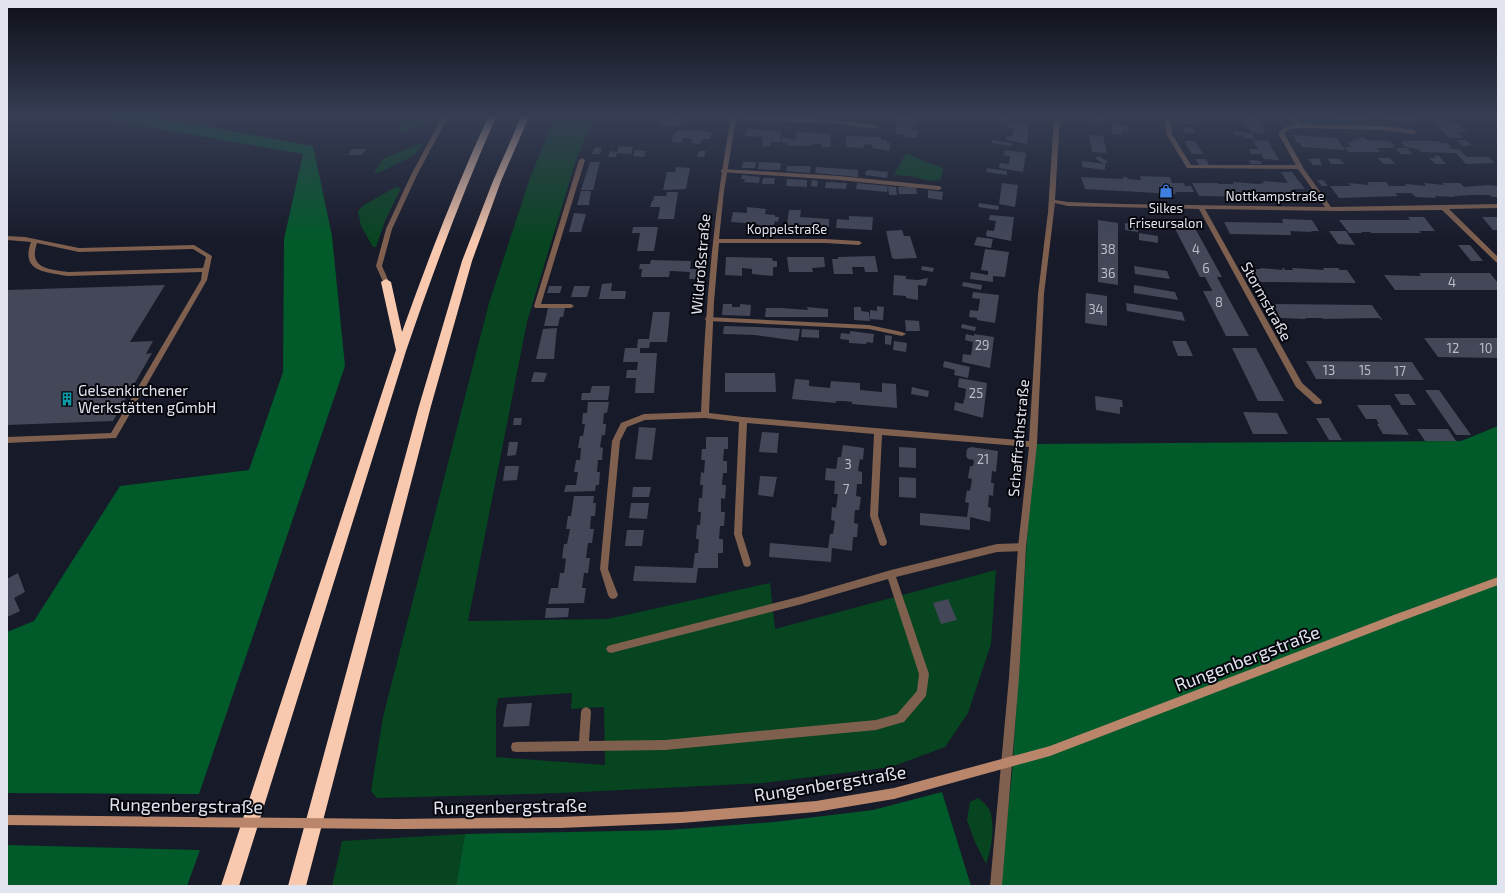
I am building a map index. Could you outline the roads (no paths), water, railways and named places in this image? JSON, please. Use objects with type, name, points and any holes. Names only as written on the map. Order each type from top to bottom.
[{"type":"highway","points":[[230,886],[401,351],[427,275],[474,159]]},
{"type":"highway","points":[[297,886],[425,406],[467,262],[507,159]]},
{"type":"highway","points":[[386,282],[401,351]]},
{"type":"street","points":[[386,282],[379,266],[389,229],[423,159]]},
{"type":"street","name":"Wildroßstraße","points":[[705,415],[708,319],[715,241],[726,159]]},
{"type":"street","name":"Schaffrathstraße","points":[[1007,761],[1022,547],[1034,444],[1041,294],[1052,201],[1055,159]]},
{"type":"street","points":[[1184,159],[1189,167],[1299,167]]},
{"type":"street","points":[[1294,159],[1329,209]]},
{"type":"street","points":[[571,306],[538,306],[582,160]]},
{"type":"street","points":[[724,171],[838,178],[939,188]]},
{"type":"street","name":"Nottkampstraße","points":[[1052,201],[1068,204],[1201,208],[1445,209],[1498,206]]},
{"type":"street","name":"Stormstraße","points":[[1201,208],[1299,385],[1318,402]]},
{"type":"street","points":[[1445,209],[1498,261]]},
{"type":"street","points":[[7,238],[26,239],[79,250],[194,247],[209,256],[204,280],[112,436],[7,440]]},
{"type":"street","points":[[35,241],[31,249],[32,262],[35,266],[46,270],[68,274],[206,270]]},
{"type":"street","name":"Koppelstraße","points":[[715,241],[825,241],[859,243]]},
{"type":"street","points":[[708,319],[869,327],[902,334]]},
{"type":"street","points":[[613,595],[604,569],[616,441],[624,425],[644,417],[705,415],[743,420],[1034,444]]},
{"type":"street","points":[[743,420],[738,534],[747,563]]},
{"type":"street","points":[[878,431],[874,516],[883,542]]},
{"type":"street","points":[[611,649],[802,600],[892,574],[997,548],[1022,547]]},
{"type":"street","points":[[516,747],[665,745],[876,725],[900,718],[922,693],[924,674],[892,574]]},
{"type":"street","name":"Rungenbergstraße","points":[[7,820],[397,824],[536,823],[663,819],[773,811],[871,798],[946,780],[1007,761],[1050,751],[1394,619],[1498,582]]},
{"type":"street","points":[[584,746],[586,712]]},
{"type":"street","points":[[996,886],[1007,761]]},
{"type":"place","name":"Silkes Friseursalon","points":[[1166,191]]},
{"type":"place","name":"Gelsenkirchener Werkstätten gGmbH","points":[[67,399]]}]
